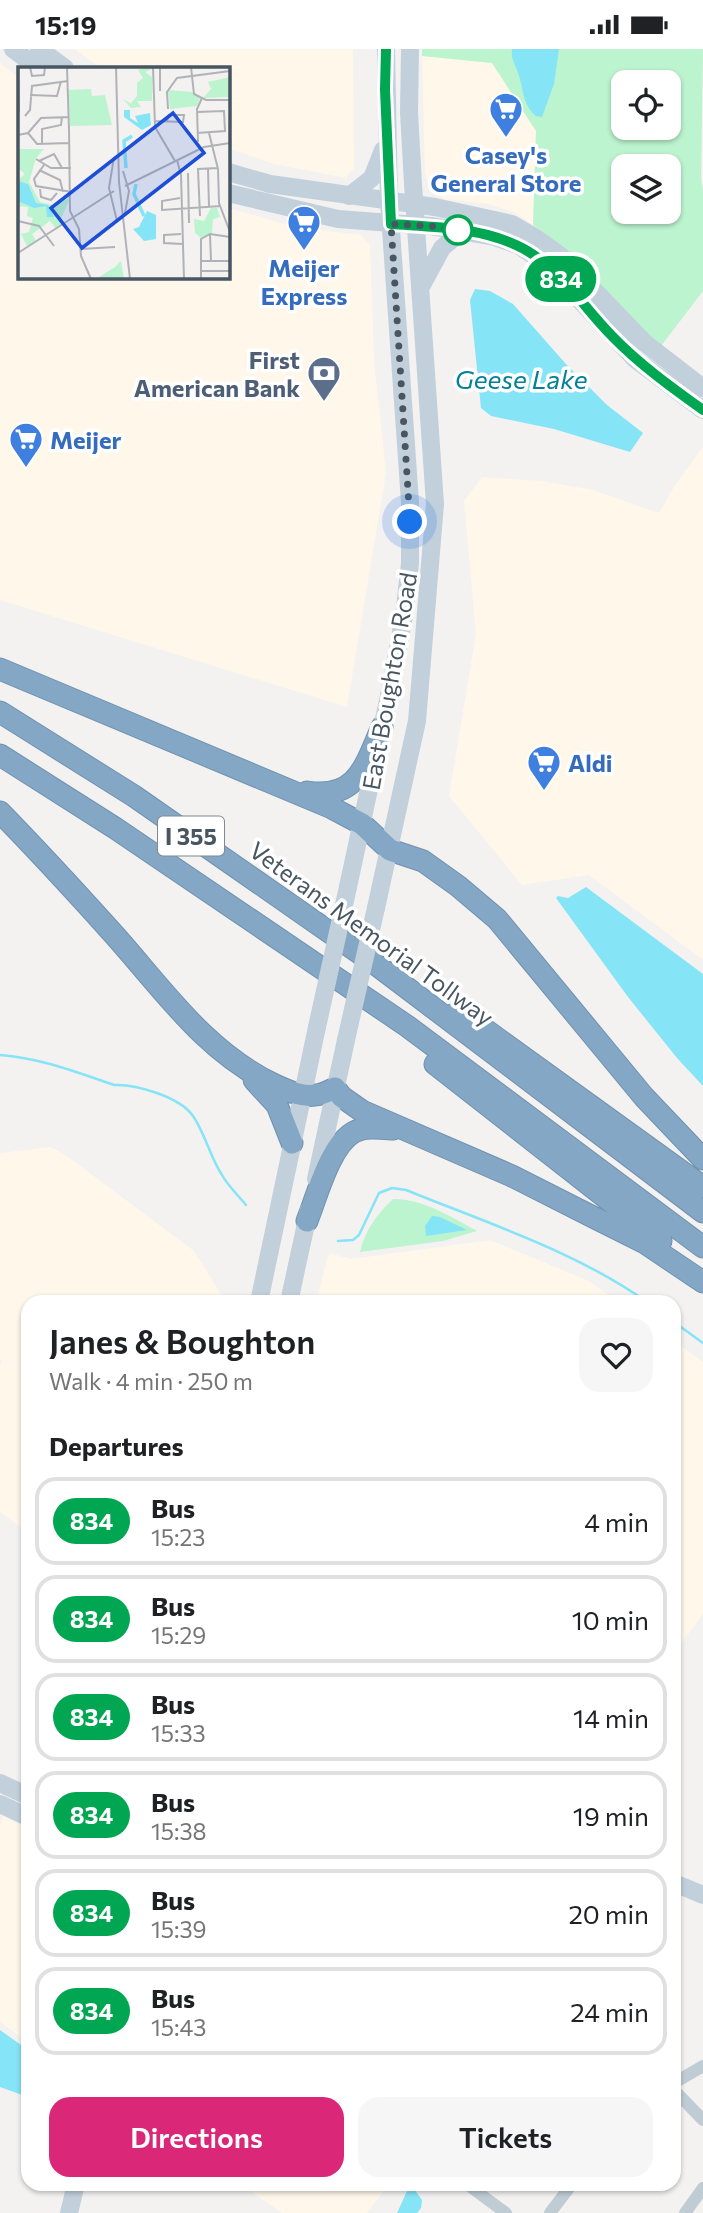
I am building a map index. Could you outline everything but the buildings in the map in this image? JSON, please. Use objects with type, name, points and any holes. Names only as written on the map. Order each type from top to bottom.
[{"type":"highway","points":[[0,670],[285,788],[362,824],[390,849],[423,861],[497,919],[635,1086],[703,1159]]},
{"type":"highway","name":"Veterans Memorial Tollway","points":[[0,712],[134,796],[378,966],[703,1212]]},
{"type":"highway","points":[[285,788],[323,794],[342,790],[360,775],[382,727]]},
{"type":"highway","name":"I 355","points":[[0,755],[115,828],[407,1026],[703,1247]]},
{"type":"highway","points":[[0,811],[111,931],[188,1021],[217,1049],[241,1066],[260,1078],[302,1095],[314,1096],[335,1089],[354,1106],[512,1176],[645,1243],[703,1282]]},
{"type":"highway","points":[[378,966],[417,982],[472,1019],[703,1187]]},
{"type":"highway","points":[[342,982],[377,1019],[703,1274]]},
{"type":"highway","points":[[241,1066],[277,1105],[292,1143]]},
{"type":"highway","points":[[307,1221],[333,1156],[347,1137],[365,1129],[407,1130]]},
{"type":"main road","points":[[13,49],[37,67]]},
{"type":"main road","points":[[39,49],[64,67]]},
{"type":"main road","name":"East Boughton Road","points":[[260,1295],[382,727],[404,616],[410,563],[410,502],[389,201],[386,49]]},
{"type":"main road","name":"East Boughton Road","points":[[291,1295],[417,721],[435,504],[409,112],[410,49]]},
{"type":"main road","points":[[349,196],[372,178],[378,169],[387,137]]},
{"type":"main road","points":[[229,172],[270,184],[415,205],[505,222],[536,237],[570,265],[645,343],[703,388]]},
{"type":"main road","points":[[229,193],[338,219],[462,231],[491,236],[518,246],[546,264],[635,359],[703,409]]},
{"type":"main road","points":[[421,288],[442,248],[462,231]]},
{"type":"main road","points":[[0,1783],[21,1793]]},
{"type":"main road","points":[[0,1804],[21,1814]]},
{"type":"main road","points":[[681,1886],[703,1895]]},
{"type":"main road","points":[[69,2213],[74,2191]]},
{"type":"street","points":[[681,2079],[703,2066]]},
{"type":"street","points":[[681,2097],[703,2120]]},
{"type":"street","points":[[685,2213],[703,2189]]},
{"type":"street","points":[[476,2191],[506,2213]]},
{"type":"street","points":[[550,2213],[567,2191]]},
{"type":"shaded area","points":[[75,49],[353,49],[354,168],[346,178],[274,164],[229,148],[229,67],[100,67]]},
{"type":"shaded area","points":[[422,56],[492,63],[536,131],[533,225],[514,212],[488,204],[444,199],[429,185],[425,173]]},
{"type":"shaded area","points":[[0,63],[18,77],[18,278],[229,278],[229,208],[295,227],[361,235],[370,245],[374,361],[386,473],[347,707],[0,600]]},
{"type":"shaded area","points":[[703,447],[703,960],[589,875],[522,885],[449,796],[476,634],[464,501],[482,477],[541,481],[593,490],[659,513],[675,485]]},
{"type":"shaded area","points":[[50,1147],[67,1156],[194,1251],[222,1295],[21,1295],[21,1528],[0,1512],[0,1153]]},
{"type":"shaded area","points":[[490,1240],[589,1281],[608,1295],[318,1295],[329,1253],[351,1259]]},
{"type":"shaded area","points":[[681,1346],[703,1362],[703,1614],[681,1644]]},
{"type":"shaded area","points":[[3,1816],[21,1825],[21,2037],[0,2022],[0,1825]]},
{"type":"shaded area","points":[[250,2191],[384,2191],[367,2213],[282,2213]]},
{"type":"green space","points":[[422,49],[703,49],[703,291],[661,346],[567,252],[533,225],[536,131],[492,63],[422,56]]},
{"type":"green space","points":[[393,1199],[426,1205],[477,1231],[443,1241],[360,1252],[372,1223]]},
{"type":"water","points":[[512,49],[559,49],[554,84],[542,117],[531,111],[525,100],[512,58]]},
{"type":"water","name":"Geese Lake","points":[[475,289],[490,291],[513,304],[565,363],[607,405],[643,433],[630,452],[554,429],[491,416],[481,408],[470,300]]},
{"type":"water","points":[[586,887],[703,974],[703,1086],[628,997],[556,898],[568,898]]},
{"type":"water","points":[[432,1216],[467,1230],[426,1236],[425,1226]]},
{"type":"water","points":[[0,2030],[21,2045],[21,2094],[0,2087]]},
{"type":"water","points":[[407,2191],[415,2191],[422,2200],[417,2213],[397,2213]]},
{"type":"waterway","points":[[0,1055],[44,1062],[114,1085],[145,1089],[178,1103],[193,1116],[218,1168],[246,1205]]},
{"type":"waterway","points":[[338,1241],[353,1240],[359,1235],[379,1193],[392,1188],[406,1190],[560,1253],[636,1295]]},
{"type":"waterway","points":[[681,1327],[703,1343]]},
{"type":"bus line","name":"834","points":[[386,49],[385,90],[391,224],[469,232],[491,236],[518,246],[546,264],[570,287],[609,334],[635,359],[703,410]]},
{"type":"place","name":"Casey's General Store","points":[[506,139]]},
{"type":"place","name":"Meijer Express","points":[[304,252]]},
{"type":"place","name":"First American Bank","points":[[324,403]]},
{"type":"place","name":"Meijer","points":[[26,469]]},
{"type":"place","name":"Aldi","points":[[544,792]]},
{"type":"route","points":[[410,522],[391,224],[462,231],[458,230]]}]
